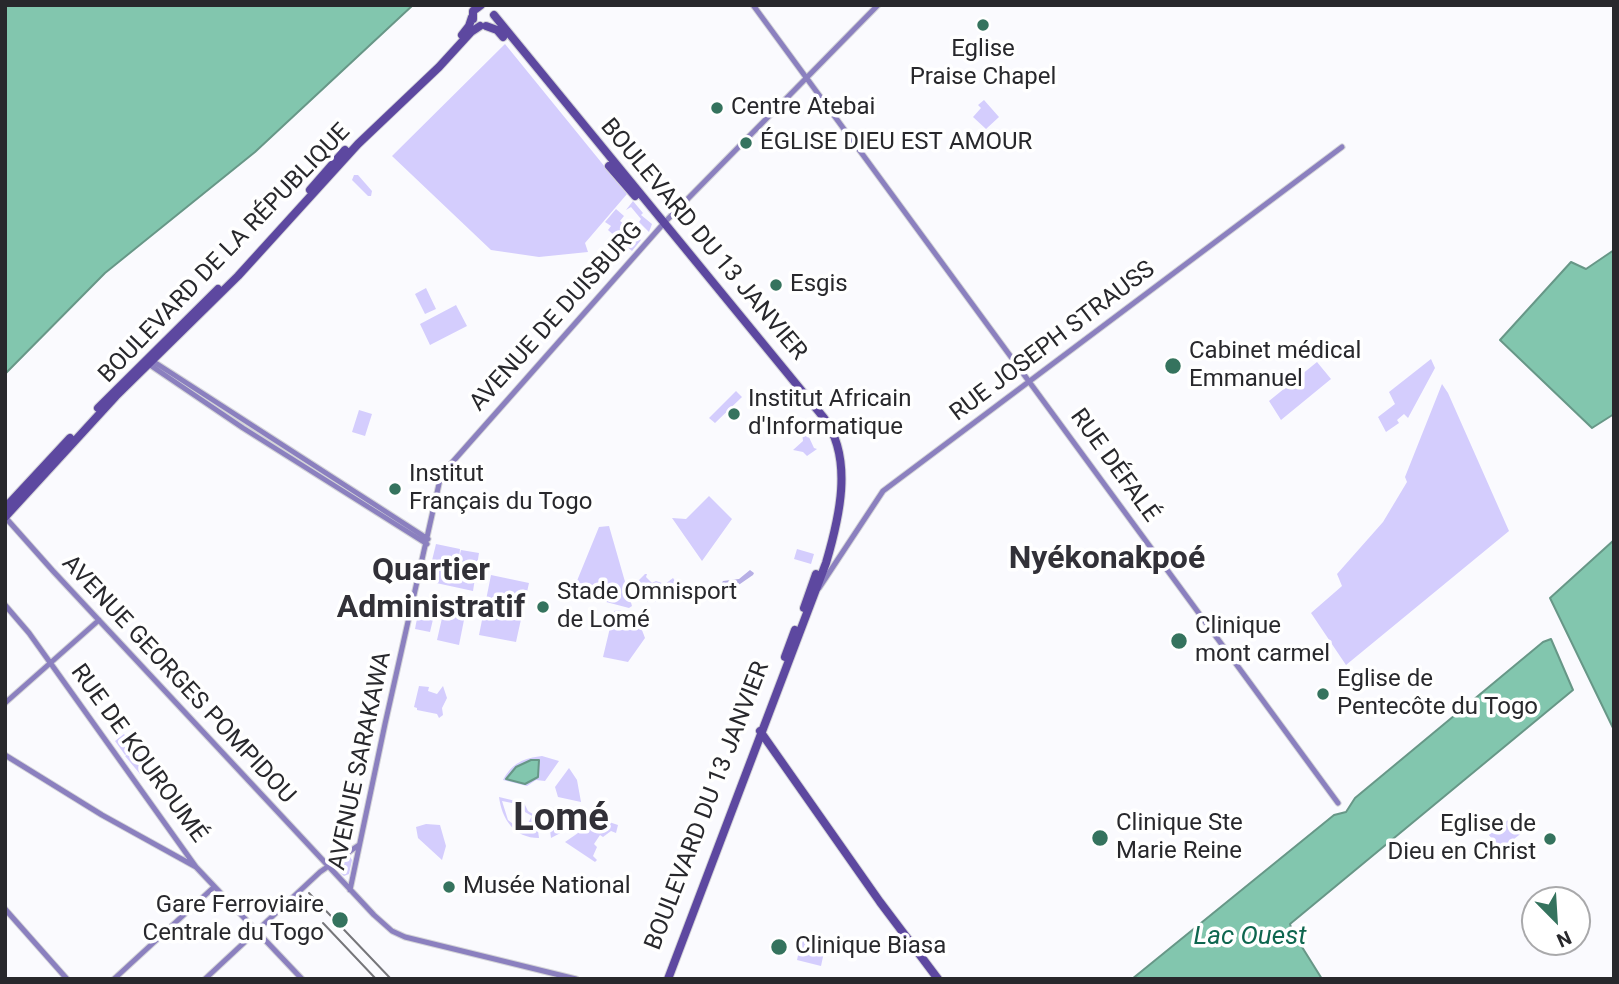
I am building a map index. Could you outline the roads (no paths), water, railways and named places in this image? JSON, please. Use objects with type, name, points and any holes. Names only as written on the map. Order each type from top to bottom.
[{"type":"highway","points":[[490,8],[491,23],[483,26],[475,23],[472,17],[475,9],[490,8]]},
{"type":"highway","name":"BOULEVARD DU 13 JANVIER","points":[[490,8],[824,427],[835,452],[835,490],[824,551],[760,730]]},
{"type":"highway","name":"BOULEVARD DE LA RÉPUBLIQUE","points":[[5,517],[250,256],[355,139],[435,64],[467,29],[472,17]]},
{"type":"highway","name":"BOULEVARD DU 13 JANVIER","points":[[483,26],[500,32],[662,225],[834,433],[840,452],[840,491],[832,540],[815,594],[665,979]]},
{"type":"highway","name":"BOULEVARD DE LA RÉPUBLIQUE","points":[[5,508],[110,395],[238,276],[358,144],[439,67],[471,32],[483,26]]},
{"type":"highway","points":[[760,730],[880,902],[938,979]]},
{"type":"street","name":"RUE DÉFALÉ","points":[[753,5],[1338,803]]},
{"type":"street","name":"AVENUE DE DUISBURG","points":[[442,475],[662,225],[878,5]]},
{"type":"street","name":"RUE JOSEPH STRAUSS","points":[[815,594],[883,491],[1342,147]]},
{"type":"street","points":[[149,361],[344,490],[427,541]]},
{"type":"street","name":"AVENUE SARAKAWA","points":[[350,890],[442,475]]},
{"type":"street","name":"AVENUE GEORGES POMPIDOU","points":[[5,517],[333,871]]},
{"type":"street","name":"RUE DE KOUROUMÉ","points":[[5,605],[50,661],[197,867],[302,979]]},
{"type":"street","points":[[5,703],[99,620]]},
{"type":"street","points":[[5,755],[197,867]]},
{"type":"street","points":[[207,977],[327,866],[359,845]]},
{"type":"street","points":[[180,859],[186,856],[186,851]]},
{"type":"street","points":[[347,852],[356,860]]},
{"type":"street","points":[[333,862],[333,871],[339,878],[374,915],[396,933],[576,979]]},
{"type":"street","points":[[339,878],[346,879],[354,873]]},
{"type":"street","points":[[114,979],[214,887]]},
{"type":"street","points":[[5,909],[67,979]]},
{"type":"water","points":[[5,5],[413,5],[255,152],[105,273],[5,374]]},
{"type":"water","points":[[1614,250],[1614,414],[1592,428],[1500,340],[1571,262],[1586,269]]},
{"type":"water","points":[[1614,540],[1614,730],[1550,598]]},
{"type":"water","name":"Lac Ouest","points":[[1551,639],[1573,690],[1290,924],[1322,979],[1132,979],[1334,815],[1346,812],[1355,798],[1543,642]]},
{"type":"water","points":[[531,760],[539,760],[538,777],[525,784],[506,779],[516,767]]},
{"type":"railway","points":[[309,893],[391,979]]},
{"type":"railway","points":[[323,923],[376,979]]},
{"type":"place","name":"Eglise Praise Chapel","points":[[983,25]]},
{"type":"place","name":"Centre Atebai","points":[[717,108]]},
{"type":"place","name":"ÉGLISE DIEU EST AMOUR","points":[[746,143]]},
{"type":"place","name":"Esgis","points":[[776,285]]},
{"type":"place","name":"Cabinet médical Emmanuel","points":[[1173,366]]},
{"type":"place","name":"Institut Africain d'Informatique","points":[[734,414]]},
{"type":"place","name":"Institut Français du Togo","points":[[395,489]]},
{"type":"place","name":"Stade Omnisport de Lomé","points":[[543,607]]},
{"type":"place","name":"Clinique mont carmel","points":[[1179,641]]},
{"type":"place","name":"Eglise de Pentecôte du Togo","points":[[1323,694]]},
{"type":"place","name":"Clinique Ste Marie Reine","points":[[1100,838]]},
{"type":"place","name":"Eglise de Dieu en Christ","points":[[1550,839]]},
{"type":"place","name":"Musée National","points":[[449,887]]},
{"type":"place","name":"Gare Ferroviaire Centrale du Togo","points":[[340,920]]},
{"type":"place","name":"Clinique Biasa","points":[[779,947]]},
{"type":"district","name":"Nyékonakpoé","points":[[1107,560]]},
{"type":"district","name":"Quartier Administratif","points":[[431,590]]},
{"type":"district","name":"Lomé","points":[[561,820]]}]
